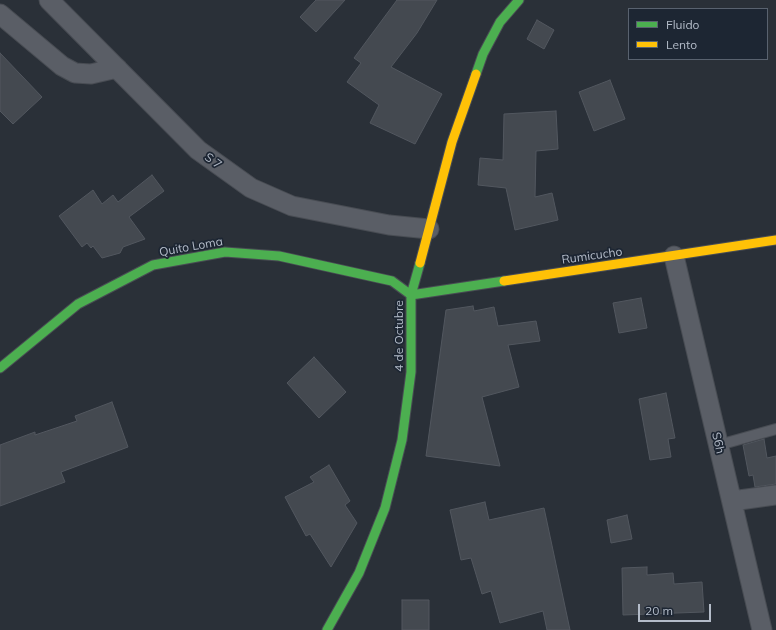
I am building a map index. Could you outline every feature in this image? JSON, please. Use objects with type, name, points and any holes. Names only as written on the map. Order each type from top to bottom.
[{"type":"street","name":"S 7","points":[[50,0],[198,150],[250,188],[292,206],[389,226],[429,229]]},
{"type":"street","name":"4 de Octubre","points":[[327,630],[359,573],[385,508],[402,440],[411,372],[411,295],[452,142],[483,54],[500,22],[519,0]]},
{"type":"street","points":[[0,14],[62,66],[75,73],[91,74],[117,68]]},
{"type":"street","name":"Rumicucho","points":[[411,295],[776,240]]},
{"type":"street","name":"Quito Loma","points":[[0,368],[78,304],[153,265],[225,252],[278,256],[392,281],[411,295]]},
{"type":"street","name":"S6h","points":[[674,256],[762,630]]},
{"type":"street","points":[[732,501],[776,495]]},
{"type":"lane","points":[[719,445],[776,429]]},
{"type":"building","points":[[316,0],[345,0],[316,32],[300,17]]},
{"type":"building","points":[[397,0],[437,0],[417,33],[391,67],[442,94],[415,144],[370,123],[379,105],[347,82],[361,63],[354,58]]},
{"type":"building","points":[[537,20],[554,30],[544,49],[527,39]]},
{"type":"building","points":[[0,53],[42,97],[13,124],[0,111]]},
{"type":"building","points":[[610,80],[625,119],[594,131],[579,92]]},
{"type":"building","points":[[556,111],[558,149],[536,151],[535,197],[552,193],[558,220],[515,230],[506,188],[478,185],[480,158],[503,160],[504,114]]},
{"type":"building","points":[[152,175],[164,191],[129,217],[145,239],[123,247],[120,253],[102,258],[93,246],[91,248],[87,243],[82,247],[59,216],[93,190],[102,204],[113,195],[118,202]]},
{"type":"building","points":[[641,298],[647,328],[619,333],[613,303]]},
{"type":"building","points":[[473,306],[474,311],[494,307],[498,326],[536,321],[540,341],[508,345],[519,387],[482,397],[500,466],[426,456],[446,310]]},
{"type":"building","points":[[314,357],[346,392],[319,418],[287,383]]},
{"type":"building","points":[[666,393],[675,438],[668,439],[671,457],[650,460],[639,399]]},
{"type":"building","points":[[112,402],[128,447],[61,472],[65,482],[0,506],[0,445],[35,432],[35,435],[77,421],[75,416]]},
{"type":"building","points":[[764,439],[767,458],[776,456],[776,484],[755,487],[753,475],[749,476],[743,445]]},
{"type":"building","points":[[329,465],[350,501],[345,505],[357,523],[331,567],[310,534],[306,536],[285,497],[314,482],[310,477]]},
{"type":"building","points":[[485,502],[489,520],[544,508],[570,630],[547,630],[543,611],[500,623],[491,591],[482,594],[471,558],[461,560],[450,510]]},
{"type":"building","points":[[627,515],[632,539],[611,543],[607,520]]},
{"type":"building","points":[[647,567],[647,575],[673,573],[674,584],[702,582],[704,612],[623,615],[622,568]]},
{"type":"building","points":[[402,600],[429,600],[429,630],[402,630]]},
{"type":"traffic: fast","points":[[476,74],[483,54],[500,22],[519,0]]},
{"type":"traffic: fast","points":[[0,368],[78,304],[153,265],[225,252],[279,256],[392,281],[411,295],[504,281]]},
{"type":"traffic: fast","points":[[327,630],[359,573],[385,508],[402,440],[411,372],[411,295],[420,263]]},
{"type":"traffic: slow","points":[[420,263],[452,142],[476,74]]},
{"type":"traffic: slow","points":[[504,281],[776,240]]}]
